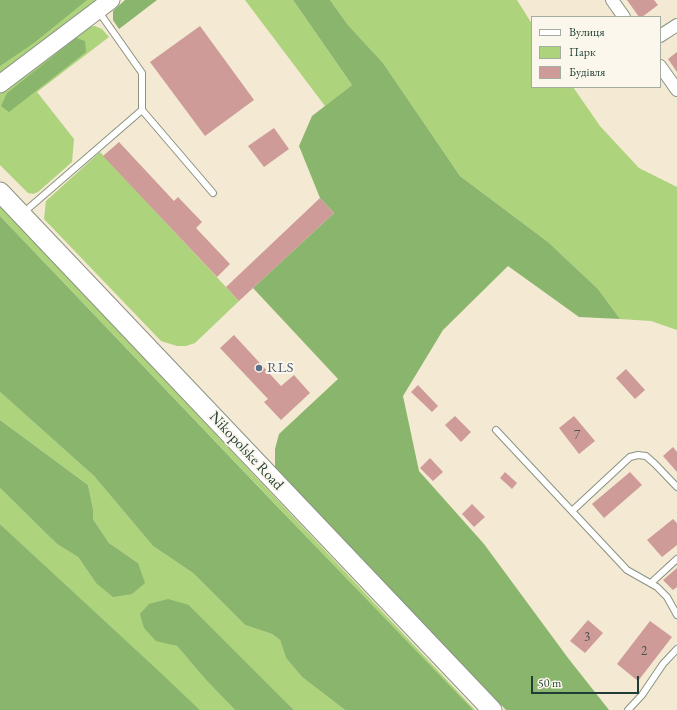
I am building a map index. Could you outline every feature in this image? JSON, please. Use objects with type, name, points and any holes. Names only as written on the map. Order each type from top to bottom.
[{"type":"main road","name":"Nikopolske Road","points":[[0,192],[492,710]]},
{"type":"street","points":[[0,84],[111,0]]},
{"type":"street","points":[[612,0],[623,16]]},
{"type":"street","points":[[661,35],[677,25]]},
{"type":"street","points":[[661,67],[677,90]]},
{"type":"lane","points":[[98,10],[142,73],[142,110],[213,193]]},
{"type":"lane","points":[[22,214],[142,110]]},
{"type":"lane","points":[[496,430],[628,570],[651,583],[667,597],[677,615]]},
{"type":"lane","points":[[572,511],[630,458],[638,455],[646,456],[677,487]]},
{"type":"lane","points":[[651,583],[677,559]]},
{"type":"lane","points":[[628,710],[642,695],[663,664],[677,649]]},
{"type":"green space","points":[[0,0],[96,0],[0,73]]},
{"type":"green space","points":[[0,0],[87,0],[34,43],[0,66]]},
{"type":"green space","points":[[125,0],[157,0],[119,29],[113,20],[113,11]]},
{"type":"green space","points":[[245,0],[293,0],[352,85],[325,106]]},
{"type":"green space","points":[[293,0],[330,0],[348,25],[383,63],[460,176],[548,242],[598,289],[620,319],[579,317],[508,266],[443,330],[403,396],[419,471],[484,544],[568,658],[609,710],[506,710],[275,469],[275,449],[279,434],[338,379],[253,288],[334,213],[320,198],[299,146],[312,116],[352,85]]},
{"type":"green space","points":[[330,0],[517,0],[531,22],[531,88],[574,88],[600,126],[639,168],[677,187],[677,330],[651,321],[620,319],[598,289],[548,242],[460,176],[383,63],[348,25]]},
{"type":"green space","points":[[95,26],[102,29],[109,37],[37,92],[74,139],[72,162],[38,192],[33,194],[28,193],[0,165],[0,93],[87,27]]},
{"type":"green space","points":[[76,38],[85,41],[86,52],[9,112],[1,106],[7,93]]},
{"type":"green space","points":[[100,152],[239,301],[195,343],[186,346],[177,346],[161,341],[44,219],[46,201]]},
{"type":"green space","points":[[0,206],[475,710],[472,710],[0,216]]},
{"type":"green space","points":[[0,216],[473,710],[345,710],[302,677],[286,658],[280,640],[272,634],[245,625],[193,573],[153,546],[94,476],[0,392]]},
{"type":"green space","points":[[0,392],[94,476],[153,546],[193,573],[245,625],[272,634],[280,640],[286,658],[302,677],[345,710],[294,710],[189,605],[156,640],[177,646],[206,680],[235,710],[200,710],[0,524],[0,488],[57,544],[78,557],[96,583],[138,563],[109,543],[93,519],[93,509],[88,485],[0,420]]},
{"type":"green space","points":[[0,420],[88,485],[93,509],[93,519],[109,543],[138,563],[145,583],[132,594],[113,597],[96,583],[78,557],[57,544],[0,488]]},
{"type":"green space","points":[[0,524],[163,675],[200,710],[0,710]]},
{"type":"green space","points":[[168,599],[189,605],[294,710],[235,710],[206,680],[177,646],[156,641],[144,628],[140,614],[149,604]]},
{"type":"building","points":[[627,0],[654,0],[658,5],[643,16],[638,16]]},
{"type":"building","points":[[200,26],[254,100],[205,136],[150,62]]},
{"type":"building","points":[[677,52],[677,72],[668,59]]},
{"type":"building","points":[[274,128],[289,149],[264,167],[248,146]]},
{"type":"building","points":[[119,142],[174,201],[178,197],[202,222],[196,228],[230,264],[217,277],[103,156]]},
{"type":"building","points":[[320,198],[334,213],[239,301],[226,287]]},
{"type":"building","points":[[234,335],[281,386],[294,375],[310,393],[281,420],[264,402],[268,399],[220,348]]},
{"type":"building","points":[[626,369],[645,390],[635,399],[616,378]]},
{"type":"building","points":[[418,385],[438,406],[432,412],[411,392]]},
{"type":"building","points":[[455,416],[471,432],[461,442],[445,425]]},
{"type":"building","points":[[574,416],[595,441],[579,454],[559,428]]},
{"type":"building","points":[[673,447],[677,452],[677,472],[663,456]]},
{"type":"building","points":[[430,458],[443,472],[433,481],[420,468]]},
{"type":"building","points":[[505,472],[517,483],[512,489],[500,478]]},
{"type":"building","points":[[630,472],[642,485],[604,518],[592,504]]},
{"type":"building","points":[[472,504],[485,517],[474,527],[462,514]]},
{"type":"building","points":[[673,519],[677,523],[677,545],[662,557],[647,540]]},
{"type":"building","points":[[677,568],[677,587],[673,590],[663,580]]},
{"type":"building","points":[[588,620],[603,633],[585,653],[570,641]]},
{"type":"building","points":[[650,621],[672,637],[638,681],[617,664]]},
{"type":"place","name":"RLS","points":[[259,368]]}]
